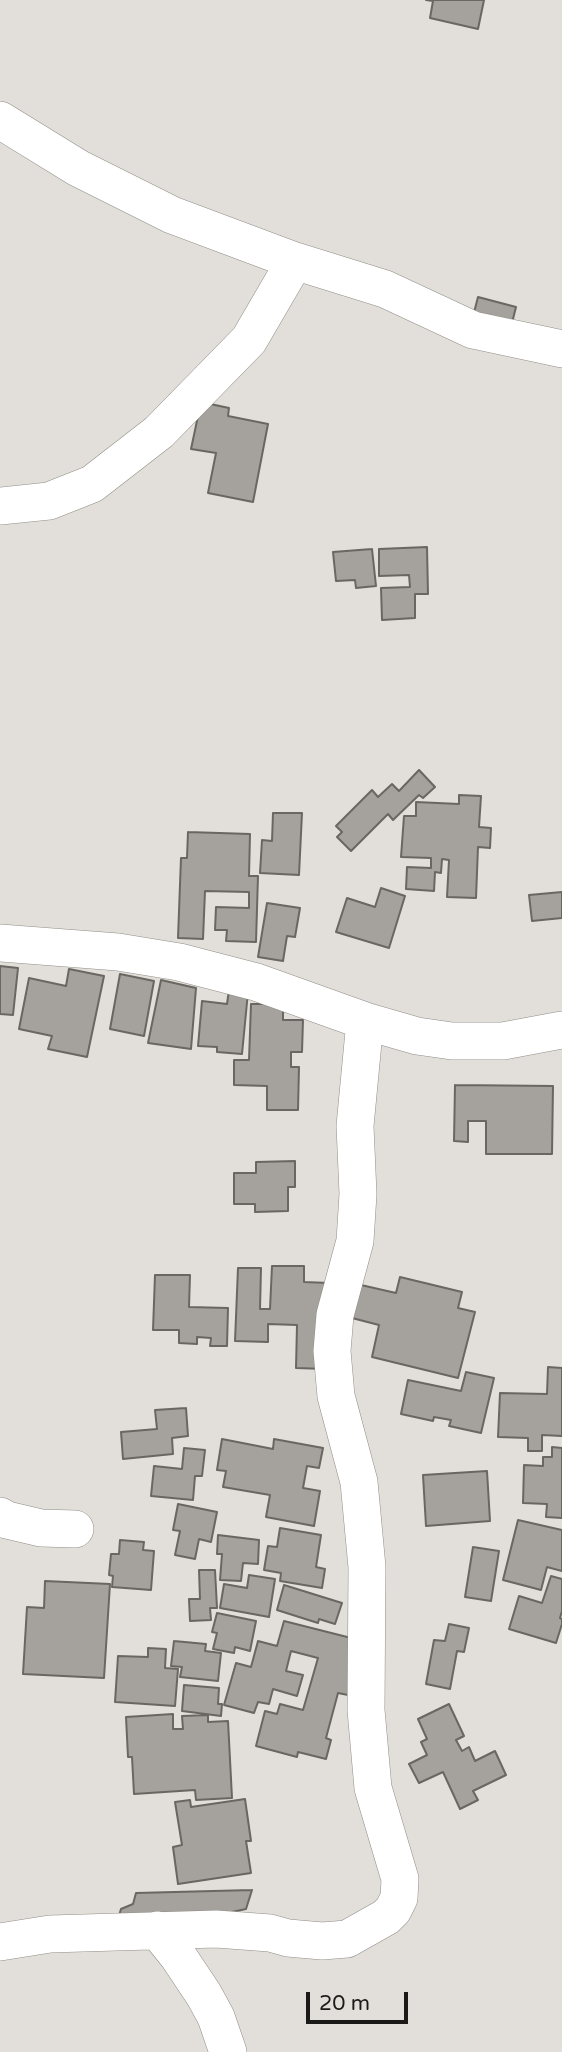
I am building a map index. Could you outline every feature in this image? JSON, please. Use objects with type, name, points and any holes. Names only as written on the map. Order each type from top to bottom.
[{"type":"street","points":[[0,120],[132,197],[204,228],[295,261],[385,289],[473,330],[562,349]]},
{"type":"street","points":[[0,506],[49,501],[92,484],[159,432],[249,340],[295,261]]},
{"type":"street","points":[[0,943],[118,952],[179,962],[256,982],[365,1021],[417,1036],[452,1041],[503,1041],[562,1030]]},
{"type":"street","points":[[0,1942],[50,1934],[157,1930],[248,1931],[322,1941],[347,1939],[386,1917],[399,1898],[400,1879],[373,1788],[366,1710],[367,1567],[359,1482],[336,1396],[332,1351],[335,1315],[355,1241],[358,1194],[355,1126],[365,1021]]},
{"type":"street","points":[[0,1516],[41,1528],[75,1529]]},
{"type":"street","points":[[157,1930],[204,1995],[216,2017],[228,2052]]},
{"type":"building","points":[[426,0],[484,0],[478,29],[430,18],[433,1]]},
{"type":"building","points":[[478,297],[516,307],[511,327],[471,324]]},
{"type":"building","points":[[201,402],[229,408],[228,416],[268,424],[253,502],[208,493],[216,453],[191,449]]},
{"type":"building","points":[[427,547],[428,594],[415,594],[415,618],[382,620],[381,588],[410,587],[409,575],[379,576],[379,549]]},
{"type":"building","points":[[372,549],[376,586],[356,588],[355,580],[336,581],[333,552]]},
{"type":"building","points":[[419,770],[435,787],[423,798],[419,795],[393,820],[388,814],[351,851],[337,837],[342,832],[336,826],[372,790],[378,797],[392,784],[399,791]]},
{"type":"building","points":[[459,795],[481,796],[479,827],[491,828],[490,848],[478,847],[476,898],[447,897],[449,860],[442,859],[441,873],[435,872],[434,891],[406,889],[407,867],[431,868],[431,858],[401,857],[404,816],[416,816],[416,802],[459,804]]},
{"type":"building","points":[[273,813],[302,813],[299,875],[260,873],[262,840],[272,841]]},
{"type":"building","points":[[188,832],[250,834],[249,876],[258,876],[256,942],[226,941],[227,930],[215,930],[216,907],[249,908],[249,892],[205,891],[203,939],[178,938],[181,858],[187,858]]},
{"type":"building","points":[[381,888],[405,896],[389,948],[336,932],[347,898],[375,907]]},
{"type":"building","points":[[562,892],[562,918],[532,921],[529,895]]},
{"type":"building","points":[[267,903],[300,908],[295,937],[287,936],[283,961],[258,957]]},
{"type":"building","points":[[0,966],[18,968],[13,1015],[0,1014]]},
{"type":"building","points":[[69,969],[104,976],[87,1057],[48,1049],[52,1036],[19,1029],[29,978],[66,986]]},
{"type":"building","points":[[120,974],[154,981],[144,1036],[110,1029]]},
{"type":"building","points":[[161,980],[196,988],[191,1049],[148,1043]]},
{"type":"building","points":[[229,990],[248,992],[242,1054],[217,1052],[217,1047],[198,1046],[202,1001],[227,1004]]},
{"type":"building","points":[[251,1004],[283,1004],[283,1020],[303,1020],[302,1052],[291,1052],[291,1067],[299,1067],[298,1110],[267,1110],[267,1086],[234,1085],[234,1060],[249,1060]]},
{"type":"building","points":[[455,1085],[553,1086],[552,1154],[486,1154],[486,1121],[468,1121],[468,1142],[454,1141]]},
{"type":"building","points":[[295,1161],[295,1187],[288,1187],[288,1211],[255,1212],[255,1204],[234,1204],[234,1173],[256,1173],[256,1162]]},
{"type":"building","points":[[272,1266],[304,1266],[304,1282],[329,1283],[326,1369],[296,1368],[297,1325],[268,1324],[268,1342],[235,1341],[238,1268],[261,1268],[260,1309],[270,1309]]},
{"type":"building","points":[[155,1275],[190,1275],[189,1307],[228,1308],[227,1346],[210,1346],[211,1338],[197,1337],[197,1344],[179,1343],[179,1330],[153,1330]]},
{"type":"building","points":[[400,1277],[462,1292],[458,1308],[475,1312],[458,1378],[372,1357],[379,1325],[352,1318],[361,1285],[396,1293]]},
{"type":"building","points":[[548,1367],[562,1368],[562,1436],[542,1435],[542,1451],[528,1451],[528,1438],[498,1437],[500,1393],[547,1394]]},
{"type":"building","points":[[466,1372],[494,1378],[481,1433],[449,1426],[451,1420],[434,1417],[433,1421],[401,1414],[408,1380],[461,1391]]},
{"type":"building","points":[[186,1408],[188,1436],[172,1438],[173,1454],[123,1459],[121,1432],[157,1429],[155,1410]]},
{"type":"building","points":[[222,1439],[273,1449],[274,1439],[323,1448],[319,1468],[307,1466],[303,1488],[320,1491],[314,1526],[266,1517],[270,1495],[223,1487],[226,1471],[217,1470]]},
{"type":"building","points":[[552,1447],[562,1448],[562,1518],[546,1517],[547,1504],[523,1503],[524,1465],[543,1466],[543,1457],[552,1457]]},
{"type":"building","points":[[184,1448],[205,1450],[202,1476],[195,1476],[193,1500],[151,1496],[154,1466],[182,1469]]},
{"type":"building","points":[[487,1471],[490,1521],[426,1526],[423,1475]]},
{"type":"building","points":[[178,1504],[217,1512],[211,1542],[199,1539],[195,1559],[175,1555],[180,1531],[173,1530]]},
{"type":"building","points":[[518,1520],[562,1530],[562,1571],[547,1567],[541,1590],[503,1580]]},
{"type":"building","points":[[280,1528],[321,1535],[316,1567],[325,1569],[322,1588],[280,1581],[281,1573],[264,1570],[268,1546],[277,1547]]},
{"type":"building","points":[[218,1535],[259,1540],[258,1564],[243,1563],[241,1581],[220,1580],[222,1554],[217,1554]]},
{"type":"building","points":[[120,1540],[144,1542],[143,1550],[154,1551],[151,1590],[112,1587],[113,1576],[109,1575],[111,1554],[119,1554]]},
{"type":"building","points":[[473,1547],[499,1551],[491,1601],[465,1597]]},
{"type":"building","points":[[199,1570],[215,1570],[217,1608],[210,1608],[211,1620],[190,1621],[189,1599],[200,1599]]},
{"type":"building","points":[[249,1575],[275,1579],[269,1617],[220,1608],[224,1584],[247,1588]]},
{"type":"building","points":[[551,1576],[562,1579],[562,1624],[556,1643],[509,1629],[519,1596],[542,1603]]},
{"type":"building","points":[[45,1581],[110,1584],[104,1678],[23,1674],[27,1607],[44,1608]]},
{"type":"building","points":[[284,1585],[342,1603],[335,1624],[319,1619],[318,1623],[277,1610]]},
{"type":"building","points":[[217,1613],[256,1621],[250,1651],[235,1647],[234,1653],[213,1649],[217,1633],[212,1632]]},
{"type":"building","points":[[284,1621],[363,1641],[348,1695],[338,1693],[326,1738],[331,1740],[326,1759],[298,1752],[297,1757],[256,1746],[265,1711],[277,1714],[280,1704],[303,1710],[318,1658],[291,1651],[286,1671],[303,1675],[297,1696],[273,1689],[269,1704],[258,1702],[254,1713],[224,1705],[236,1663],[251,1667],[258,1641],[277,1646]]},
{"type":"building","points":[[449,1624],[469,1628],[464,1652],[457,1651],[450,1689],[426,1684],[434,1640],[445,1641]]},
{"type":"building","points":[[174,1641],[206,1644],[205,1651],[221,1653],[218,1681],[180,1677],[182,1667],[171,1666]]},
{"type":"building","points":[[148,1648],[166,1649],[165,1668],[178,1669],[175,1706],[115,1702],[118,1656],[148,1657]]},
{"type":"building","points":[[184,1685],[219,1688],[218,1704],[222,1704],[221,1716],[182,1711]]},
{"type":"building","points":[[449,1704],[464,1736],[456,1740],[462,1751],[469,1747],[475,1761],[495,1751],[506,1775],[473,1791],[478,1800],[460,1809],[443,1772],[419,1783],[409,1764],[427,1755],[421,1742],[427,1739],[418,1719]]},
{"type":"building","points":[[173,1714],[173,1729],[183,1729],[182,1716],[208,1715],[208,1722],[228,1721],[232,1798],[196,1800],[195,1790],[134,1794],[132,1757],[128,1757],[126,1717]]},
{"type":"building","points":[[245,1799],[251,1841],[246,1841],[251,1873],[178,1884],[173,1847],[182,1845],[175,1802],[190,1800],[191,1807]]},
{"type":"building","points":[[252,1890],[246,1909],[117,1922],[121,1909],[133,1904],[136,1893]]}]
